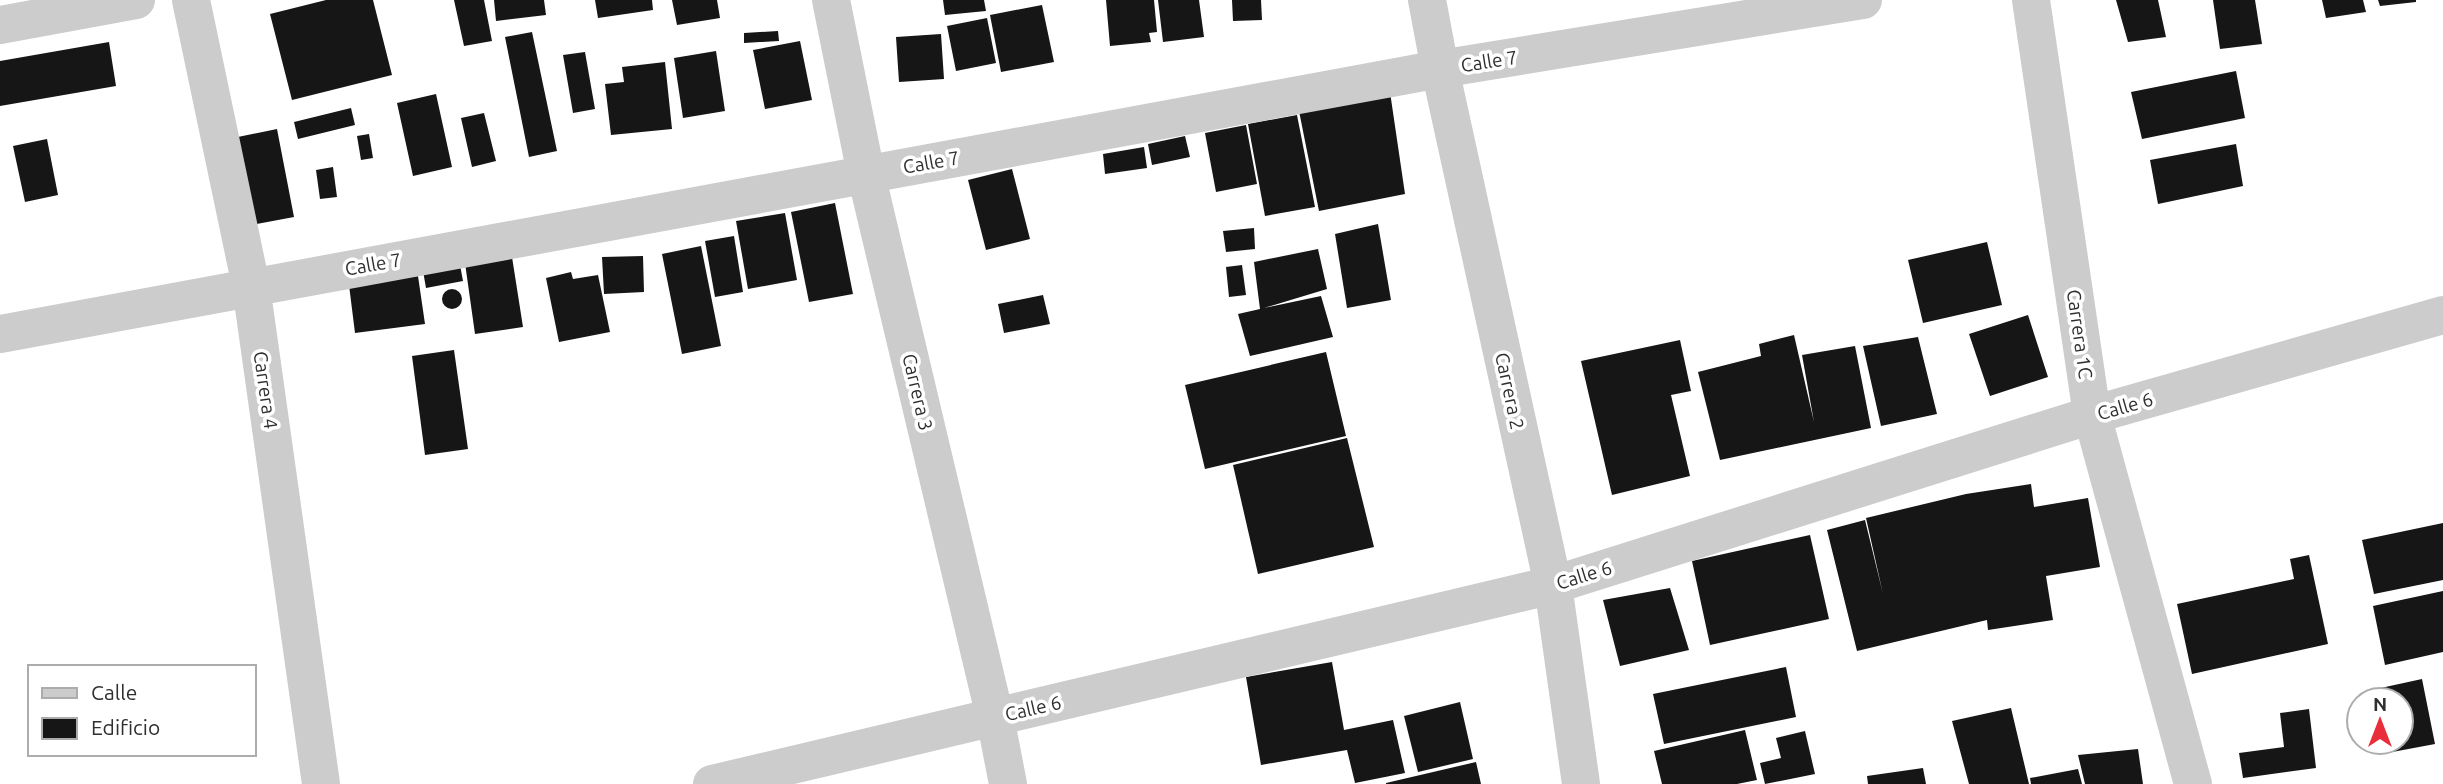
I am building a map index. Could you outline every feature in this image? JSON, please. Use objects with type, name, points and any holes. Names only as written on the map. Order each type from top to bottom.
[{"type":"street","points":[[0,24],[136,0]]},
{"type":"street","name":"Carrera 4","points":[[191,0],[251,286],[321,784]]},
{"type":"street","name":"Carrera 3","points":[[831,0],[866,174],[995,717],[1008,784]]},
{"type":"street","name":"Carrera 2","points":[[1427,0],[1553,585],[1581,784]]},
{"type":"street","name":"Calle 7","points":[[0,334],[1440,69],[1863,0]]},
{"type":"street","name":"Carrera 1C","points":[[2031,0],[2092,415],[2193,784]]},
{"type":"street","name":"Calle 6","points":[[712,784],[1553,585],[2092,415],[2443,315]]},
{"type":"building","points":[[326,0],[373,0],[392,75],[292,100],[270,14]]},
{"type":"building","points":[[454,0],[484,0],[492,41],[464,46]]},
{"type":"building","points":[[494,0],[544,0],[546,15],[496,21]]},
{"type":"building","points":[[595,0],[652,0],[653,10],[598,18]]},
{"type":"building","points":[[672,0],[717,0],[720,18],[677,25]]},
{"type":"building","points":[[943,0],[984,0],[986,11],[945,15]]},
{"type":"building","points":[[1106,0],[1154,0],[1157,32],[1149,33],[1151,42],[1110,46]]},
{"type":"building","points":[[1158,0],[1199,0],[1204,37],[1163,42]]},
{"type":"building","points":[[1232,0],[1261,0],[1262,20],[1233,21]]},
{"type":"building","points":[[2116,0],[2158,0],[2166,37],[2128,42]]},
{"type":"building","points":[[2213,0],[2255,0],[2262,44],[2220,49]]},
{"type":"building","points":[[2322,0],[2363,0],[2366,12],[2326,18]]},
{"type":"building","points":[[2378,0],[2416,0],[2416,2],[2380,6]]},
{"type":"building","points":[[1042,5],[1054,62],[1001,72],[990,15]]},
{"type":"building","points":[[987,18],[996,63],[956,71],[947,26]]},
{"type":"building","points":[[778,31],[779,41],[744,43],[744,33]]},
{"type":"building","points":[[532,32],[557,151],[529,157],[505,37]]},
{"type":"building","points":[[941,34],[944,79],[899,82],[896,37]]},
{"type":"building","points":[[800,41],[812,100],[765,109],[753,50]]},
{"type":"building","points":[[109,42],[116,86],[0,106],[0,61]]},
{"type":"building","points":[[716,51],[725,111],[683,118],[674,58]]},
{"type":"building","points":[[585,52],[595,109],[573,113],[563,55]]},
{"type":"building","points":[[665,62],[672,129],[611,135],[605,84],[624,82],[622,67]]},
{"type":"building","points":[[2236,71],[2245,118],[2142,139],[2131,92]]},
{"type":"building","points":[[1390,92],[1405,194],[1319,211],[1299,111]]},
{"type":"building","points":[[436,94],[452,167],[413,176],[397,103]]},
{"type":"building","points":[[351,108],[355,125],[298,139],[294,122]]},
{"type":"building","points":[[484,113],[496,161],[472,167],[461,118]]},
{"type":"building","points":[[1297,115],[1315,207],[1265,216],[1248,124]]},
{"type":"building","points":[[1246,125],[1257,184],[1216,192],[1205,133]]},
{"type":"building","points":[[277,129],[294,217],[251,225],[233,138]]},
{"type":"building","points":[[369,134],[373,158],[361,160],[357,136]]},
{"type":"building","points":[[1185,136],[1190,157],[1152,165],[1148,144]]},
{"type":"building","points":[[47,139],[58,195],[25,202],[13,146]]},
{"type":"building","points":[[2236,144],[2243,186],[2158,204],[2150,160]]},
{"type":"building","points":[[1144,147],[1147,168],[1105,174],[1103,154]]},
{"type":"building","points":[[333,167],[337,197],[320,199],[316,170]]},
{"type":"building","points":[[1012,169],[1030,239],[986,250],[968,180]]},
{"type":"building","points":[[835,203],[853,294],[809,302],[791,212]]},
{"type":"building","points":[[785,213],[797,280],[748,289],[736,221]]},
{"type":"building","points":[[1378,224],[1391,300],[1347,308],[1335,234]]},
{"type":"building","points":[[1254,228],[1255,249],[1226,252],[1223,231]]},
{"type":"building","points":[[734,236],[743,292],[715,297],[705,241]]},
{"type":"building","points":[[1987,242],[2002,305],[1923,323],[1908,260]]},
{"type":"building","points":[[701,246],[721,346],[682,354],[662,254]]},
{"type":"building","points":[[1318,249],[1327,289],[1264,308],[1321,296],[1333,337],[1250,356],[1238,314],[1260,309],[1254,262]]},
{"type":"building","points":[[643,256],[644,292],[604,294],[602,257]]},
{"type":"building","points":[[512,257],[523,327],[475,334],[465,263]]},
{"type":"building","points":[[460,265],[463,281],[426,288],[423,271]]},
{"type":"building","points":[[1242,265],[1246,295],[1229,297],[1226,267]]},
{"type":"building","points":[[571,272],[573,279],[598,275],[610,332],[559,342],[546,278]]},
{"type":"building","points":[[418,276],[425,324],[355,333],[349,285]]},
{"type":"building","points":[[452,289],[459,292],[462,299],[459,306],[452,309],[445,306],[442,299],[445,292]]},
{"type":"building","points":[[1043,295],[1050,324],[1004,333],[998,304]]},
{"type":"building","points":[[2028,315],[2048,377],[1990,396],[1969,334]]},
{"type":"building","points":[[1794,335],[1814,422],[1802,355],[1855,346],[1871,428],[1720,460],[1698,372],[1761,356],[1759,344]]},
{"type":"building","points":[[1918,337],[1937,414],[1881,426],[1863,346]]},
{"type":"building","points":[[1680,340],[1691,391],[1671,395],[1690,476],[1612,495],[1581,361]]},
{"type":"building","points":[[454,350],[468,449],[425,455],[412,356]]},
{"type":"building","points":[[1326,352],[1346,436],[1205,469],[1185,385]]},
{"type":"building","points":[[1347,438],[1374,547],[1258,574],[1233,465]]},
{"type":"building","points":[[2031,484],[2034,507],[2088,498],[2100,567],[2046,576],[2053,620],[1988,630],[1987,620],[1857,651],[1827,530],[1865,520],[1883,594],[1866,518],[1966,494]]},
{"type":"building","points":[[2443,523],[2443,580],[2374,594],[2362,540]]},
{"type":"building","points":[[1810,535],[1829,619],[1710,645],[1692,561]]},
{"type":"building","points":[[2309,555],[2328,644],[2192,674],[2177,604],[2294,579],[2290,559]]},
{"type":"building","points":[[1670,588],[1689,650],[1620,666],[1603,600]]},
{"type":"building","points":[[2443,591],[2443,652],[2385,665],[2373,606]]},
{"type":"building","points":[[1332,662],[1344,730],[1393,720],[1405,773],[1355,783],[1347,750],[1261,765],[1246,677]]},
{"type":"building","points":[[1786,667],[1796,717],[1664,744],[1653,694]]},
{"type":"building","points":[[2422,679],[2435,744],[2415,748],[2415,686],[2390,686]]},
{"type":"building","points":[[1460,702],[1473,759],[1418,772],[1404,716]]},
{"type":"building","points":[[2011,708],[2029,784],[1969,784],[1952,721]]},
{"type":"building","points":[[2309,709],[2316,768],[2243,778],[2239,753],[2284,747],[2280,713]]},
{"type":"building","points":[[1745,730],[1757,780],[1737,784],[1662,784],[1654,751]]},
{"type":"building","points":[[1805,731],[1815,774],[1765,784],[1760,763],[1781,758],[1776,738]]},
{"type":"building","points":[[2138,749],[2143,784],[2085,784],[2078,755]]},
{"type":"building","points":[[1476,762],[1481,784],[1386,784],[1386,783]]},
{"type":"building","points":[[1923,768],[1926,784],[1868,784],[1867,776]]},
{"type":"building","points":[[2078,769],[2082,784],[2031,784],[2030,778]]}]
